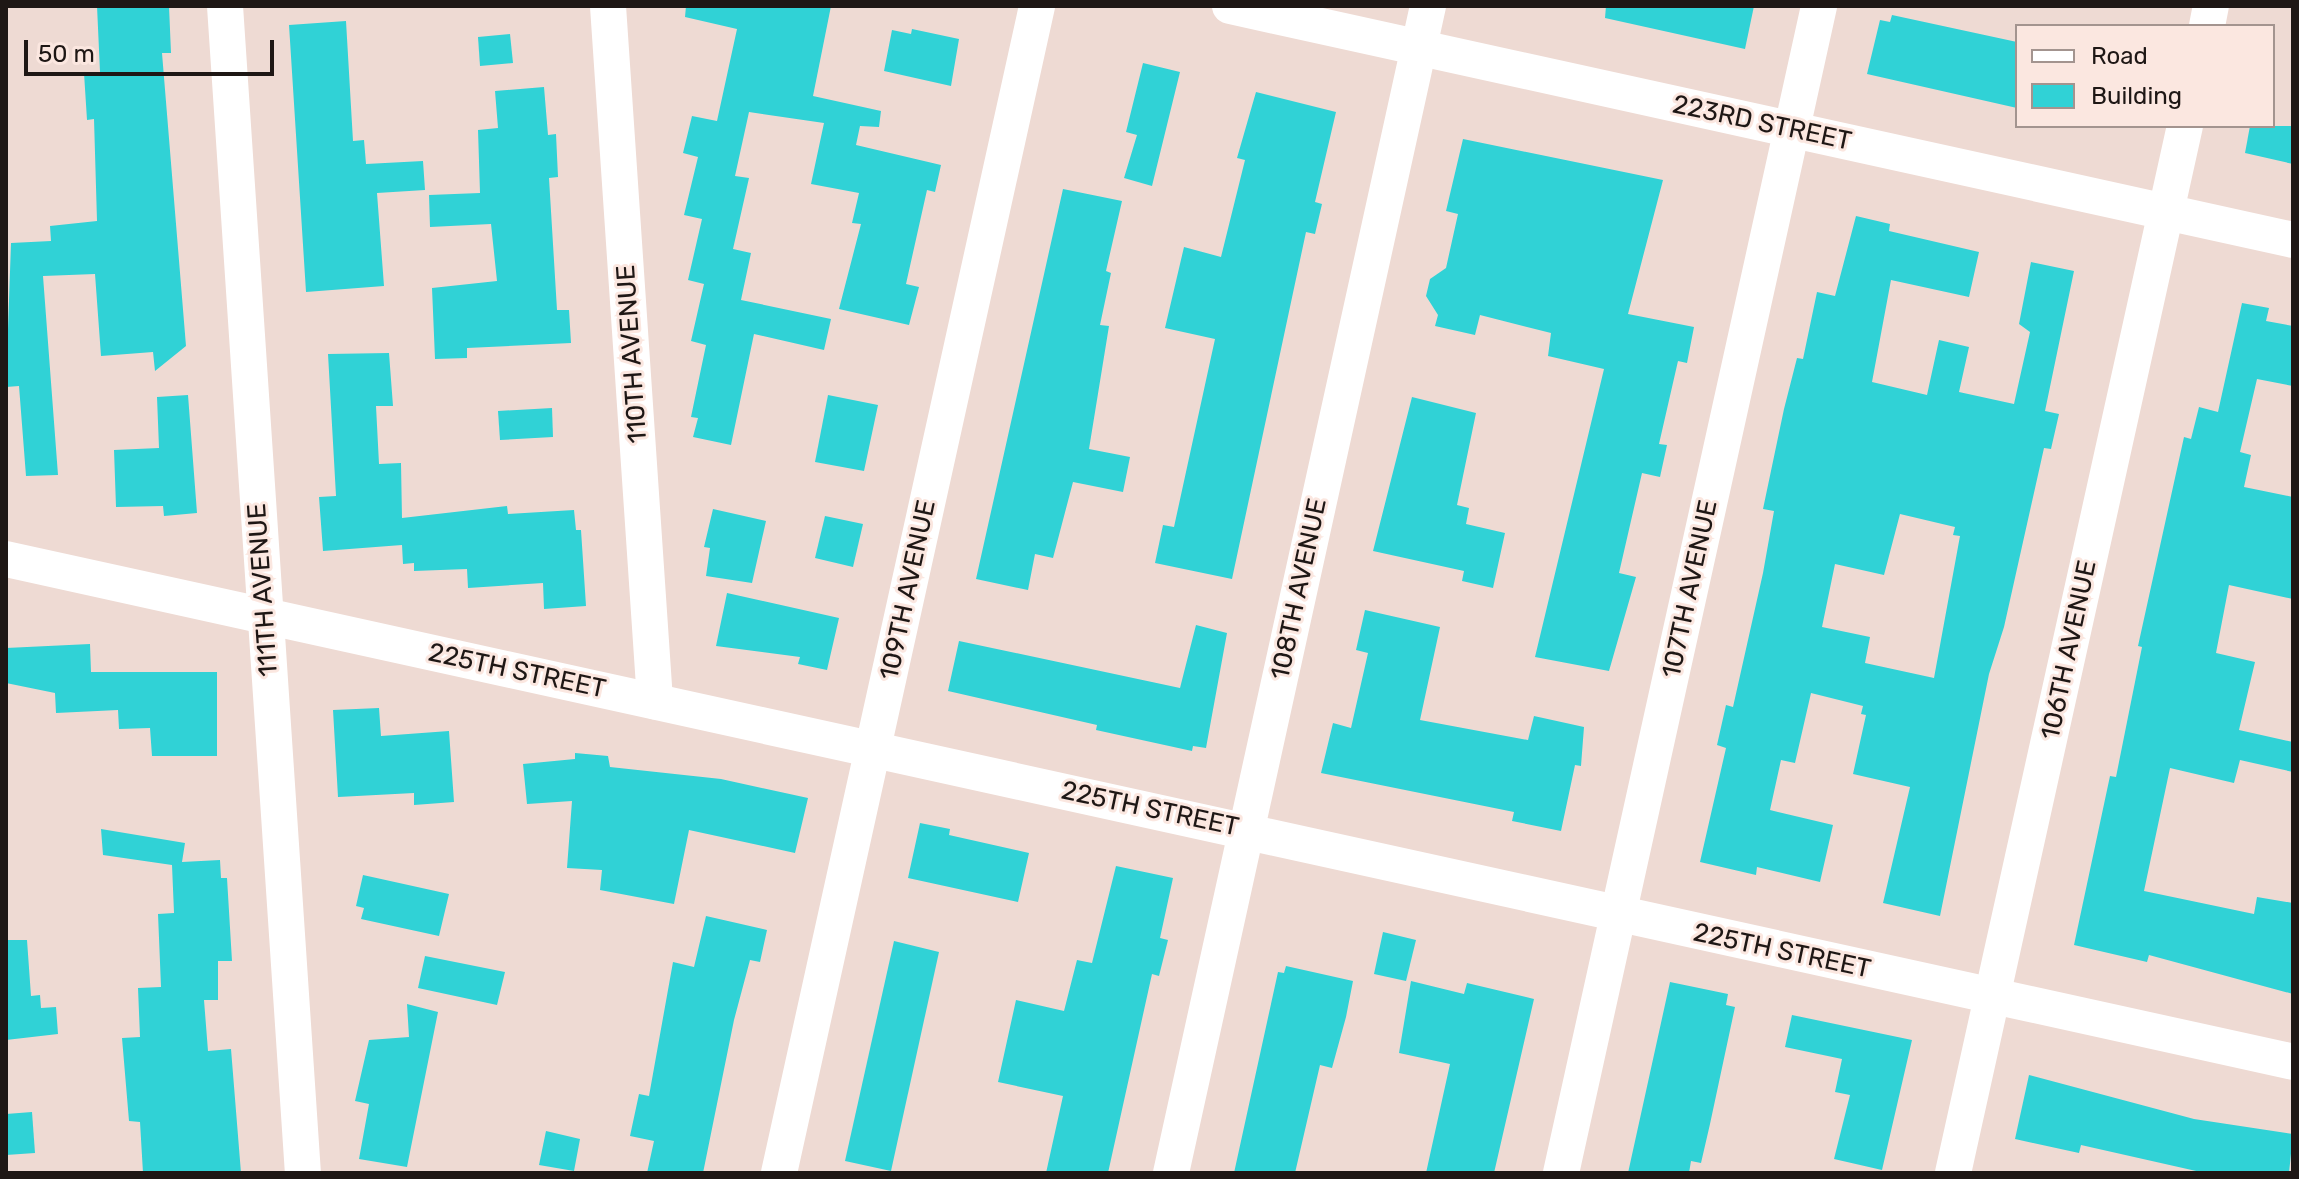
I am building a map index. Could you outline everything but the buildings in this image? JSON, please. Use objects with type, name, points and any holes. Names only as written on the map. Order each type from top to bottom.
[{"type":"street","name":"111TH AVENUE","points":[[225,6],[303,1173]]},
{"type":"street","name":"110TH AVENUE","points":[[608,6],[655,701]]},
{"type":"street","name":"109TH AVENUE","points":[[779,1173],[1037,6]]},
{"type":"street","name":"223RD STREET","points":[[1230,6],[2293,240]]},
{"type":"street","name":"108TH AVENUE","points":[[1171,1173],[1428,6]]},
{"type":"street","name":"107TH AVENUE","points":[[1561,1173],[1819,6]]},
{"type":"street","name":"106TH AVENUE","points":[[1953,1173],[2185,128]]},
{"type":"street","name":"225TH STREET","points":[[6,559],[873,748],[1618,916],[2293,1062]]}]
